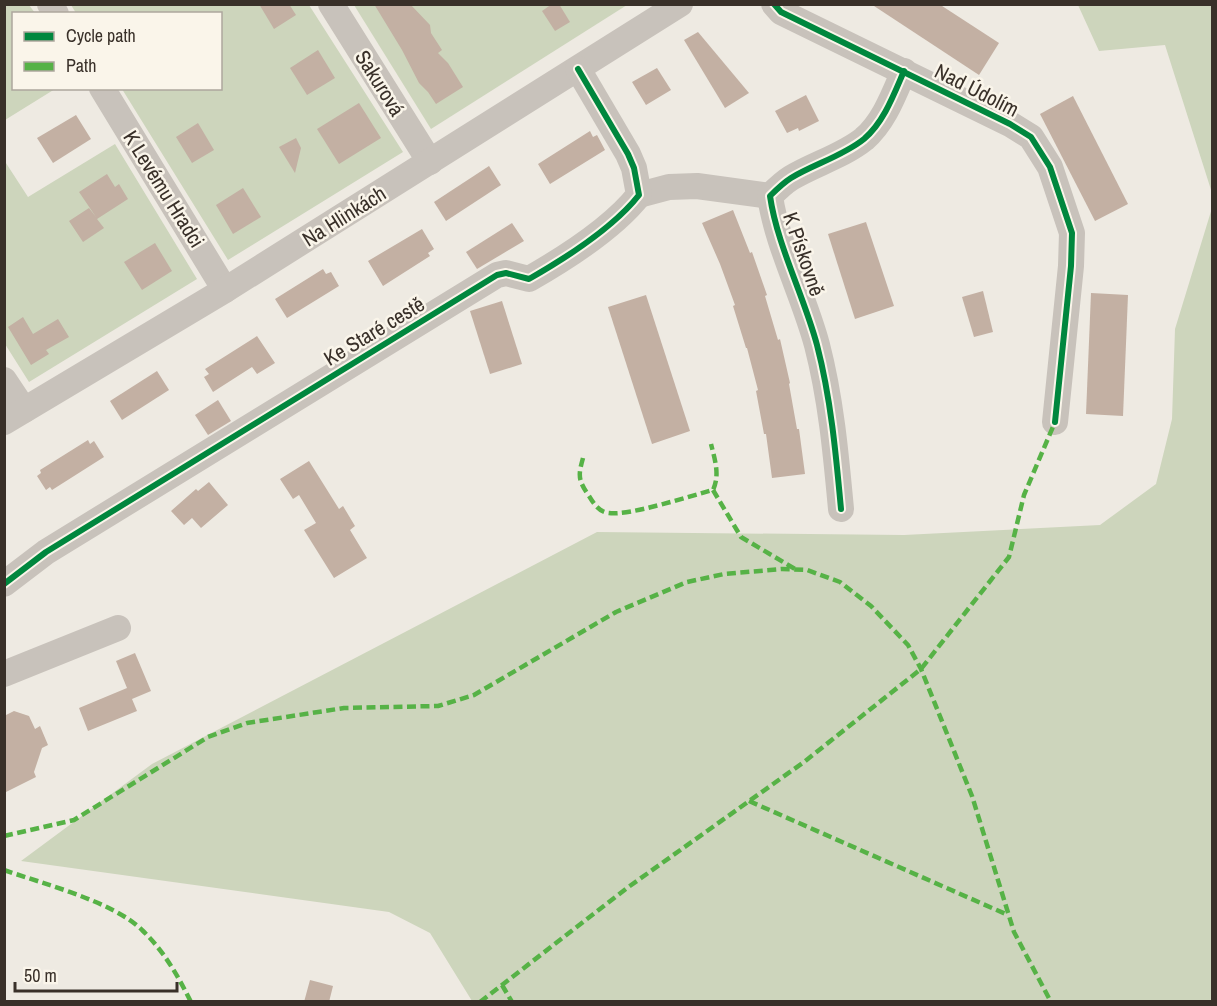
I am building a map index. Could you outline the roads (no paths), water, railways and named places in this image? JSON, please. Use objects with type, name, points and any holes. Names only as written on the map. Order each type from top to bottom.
[{"type":"street","name":"Sakurová","points":[[331,4],[430,162]]},
{"type":"street","name":"Na Hlinkách","points":[[14,416],[225,290],[680,4]]},
{"type":"street","name":"Nad Údolím","points":[[774,4],[781,12],[1010,124],[1030,137],[1050,167],[1072,233],[1071,266],[1055,422]]},
{"type":"street","points":[[578,69],[628,154],[634,168],[639,195],[669,187],[697,186],[770,196]]},
{"type":"street","name":"K Pískovně","points":[[841,509],[827,392],[817,346],[773,216],[770,196],[789,179],[865,138],[878,123],[894,94],[903,71]]},
{"type":"street","name":"K Levému Hradci","points":[[103,90],[225,290]]},
{"type":"street","name":"Ke Staré cestě","points":[[4,584],[46,552],[497,275],[506,273],[529,279],[541,272],[613,223],[639,195]]},
{"type":"street","points":[[4,380],[14,416]]},
{"type":"street","points":[[4,674],[118,628]]}]
